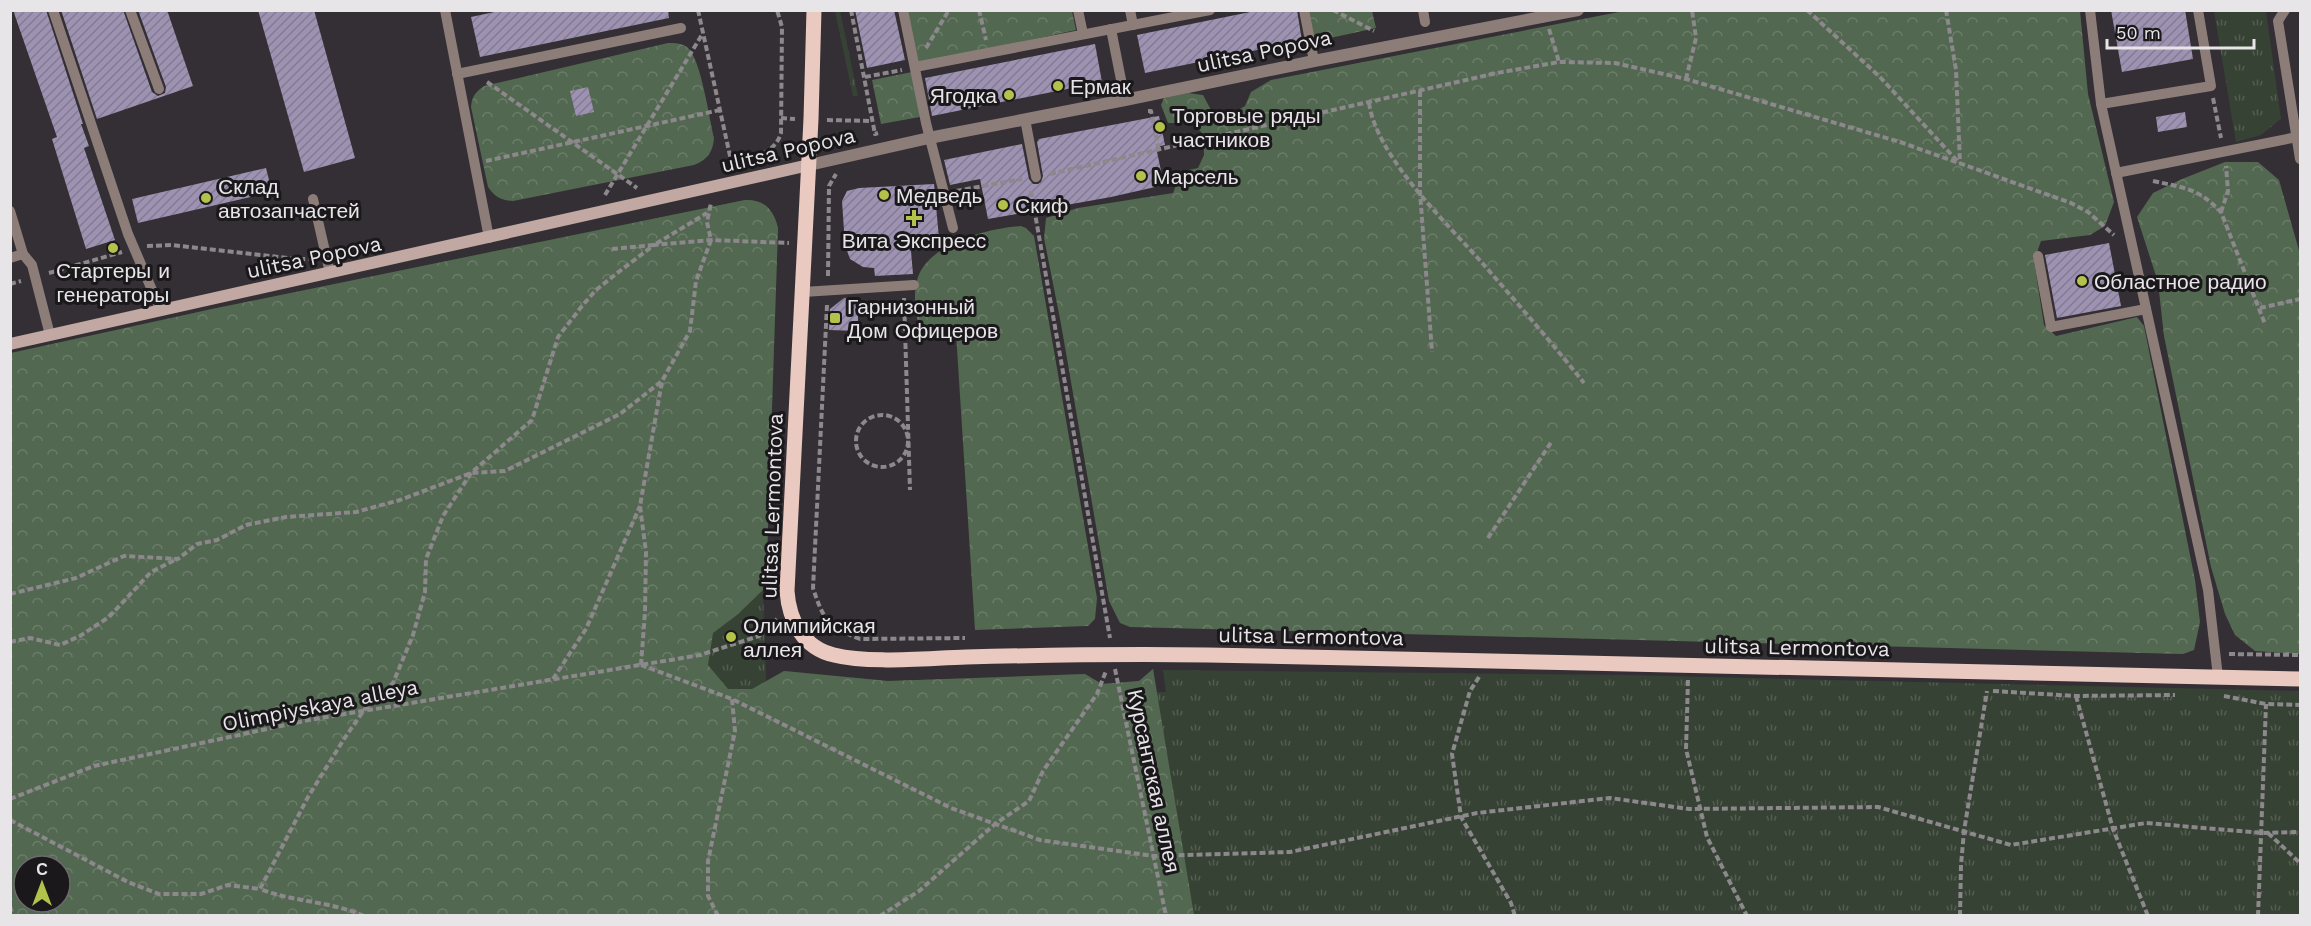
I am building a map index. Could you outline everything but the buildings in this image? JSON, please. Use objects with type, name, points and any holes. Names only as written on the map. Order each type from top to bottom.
[{"type":"main road","name":"ulitsa Lermontova","points":[[814,10],[809,165],[787,591],[788,608],[794,623],[805,638],[828,654],[842,657],[888,659],[1112,653],[2301,679]]},
{"type":"street","name":"ulitsa Popova","points":[[10,344],[929,138],[1578,10]]},
{"type":"lane","points":[[53,10],[128,234],[160,311]]},
{"type":"lane","points":[[130,10],[159,89]]},
{"type":"lane","points":[[445,10],[489,238]]},
{"type":"lane","points":[[903,10],[929,138],[953,228]]},
{"type":"lane","points":[[1078,10],[1083,34]]},
{"type":"lane","points":[[1130,10],[1133,25]]},
{"type":"lane","points":[[915,67],[1210,10]]},
{"type":"lane","points":[[1304,10],[1314,61]]},
{"type":"lane","points":[[1423,10],[1425,22]]},
{"type":"lane","points":[[2090,10],[2101,104],[2208,590],[2218,677]]},
{"type":"lane","points":[[2101,104],[2211,86],[2198,10]]},
{"type":"lane","points":[[2285,10],[2278,21],[2301,159]]},
{"type":"lane","points":[[457,74],[681,28]]},
{"type":"lane","points":[[1111,29],[1125,100]]},
{"type":"lane","points":[[1025,120],[1033,178]]},
{"type":"lane","points":[[2116,173],[2297,137]]},
{"type":"lane","points":[[313,199],[330,273]]},
{"type":"lane","points":[[10,211],[22,254],[32,265],[50,335]]},
{"type":"lane","points":[[10,258],[22,254]]},
{"type":"lane","points":[[2038,256],[2051,327],[2146,309]]},
{"type":"lane","points":[[802,292],[909,285]]},
{"type":"path","points":[[698,10],[731,166],[772,149],[779,141],[782,27],[777,10]]},
{"type":"path","points":[[850,10],[872,121]]},
{"type":"path","points":[[865,77],[915,67],[949,10]]},
{"type":"path","points":[[979,10],[990,52]]},
{"type":"path","points":[[1333,10],[1374,31]]},
{"type":"path","points":[[1686,79],[1696,38],[1692,10]]},
{"type":"path","points":[[1807,10],[1880,77],[1960,164]]},
{"type":"path","points":[[1946,10],[1956,70],[1960,164]]},
{"type":"path","points":[[1547,16],[1559,62]]},
{"type":"path","points":[[605,195],[703,33]]},
{"type":"path","points":[[944,193],[1033,178],[1497,74],[1559,62],[1615,63],[1686,79],[1900,142],[2071,203],[2088,212],[2114,234],[2137,263]]},
{"type":"path","points":[[472,72],[637,188]]},
{"type":"path","points":[[2211,86],[2228,180],[2226,202],[2221,212]]},
{"type":"path","points":[[1420,91],[1420,192],[1432,352]]},
{"type":"path","points":[[1369,103],[1376,130],[1387,149],[1420,192],[1584,383]]},
{"type":"path","points":[[474,164],[720,110]]},
{"type":"path","points":[[1151,111],[1158,151]]},
{"type":"path","points":[[841,171],[829,186],[827,291],[813,588],[822,615],[843,633],[860,639],[967,638]]},
{"type":"path","name":"Курсантская аллея","points":[[1033,178],[1112,653],[1166,915]]},
{"type":"path","points":[[2149,180],[2193,190],[2208,199],[2221,212],[2265,324]]},
{"type":"path","points":[[626,190],[649,185]]},
{"type":"path","points":[[553,679],[586,629],[640,506],[662,381],[690,331],[696,280],[711,240],[707,229],[707,213],[720,185]]},
{"type":"path","points":[[594,197],[616,192]]},
{"type":"path","points":[[260,889],[308,796],[364,710],[393,683],[413,635],[425,592],[426,559],[443,516],[471,473],[532,420],[558,337],[582,306],[609,279],[654,245],[707,213]]},
{"type":"path","points":[[612,249],[711,240],[805,243]]},
{"type":"path","points":[[10,284],[135,248],[172,245],[297,259],[325,256]]},
{"type":"path","points":[[909,285],[910,490]]},
{"type":"path","points":[[2260,308],[2301,299]]},
{"type":"path","points":[[10,642],[30,638],[60,645],[80,636],[109,617],[151,572],[178,559],[197,544],[217,540],[246,525],[286,517],[356,512],[400,500],[471,473],[505,471],[620,414],[662,381]]},
{"type":"path","points":[[878,415],[896,418],[907,432],[908,441],[903,456],[890,466],[882,467],[867,462],[858,449],[856,441],[862,424],[878,415]]},
{"type":"path","points":[[1488,538],[1552,441]]},
{"type":"path","points":[[640,506],[646,552],[641,665]]},
{"type":"path","points":[[10,594],[76,578],[124,556],[178,559]]},
{"type":"path","points":[[641,665],[700,655],[759,636],[788,608]]},
{"type":"path","points":[[1109,636],[1121,637]]},
{"type":"path","points":[[880,915],[919,891],[995,824],[1029,801],[1043,771],[1097,694],[1112,653]]},
{"type":"path","points":[[2216,653],[2301,655]]},
{"type":"path","points":[[1488,661],[1470,691],[1452,754],[1461,817],[1515,915]]},
{"type":"path","points":[[641,665],[732,699],[951,808],[1040,840],[1154,856],[1290,852],[1461,817],[1610,798],[1701,808],[1878,807],[2011,844],[2146,824],[2265,833],[2301,832]]},
{"type":"path","name":"Olimpiyskaya alleya","points":[[10,799],[94,766],[309,720],[641,665]]},
{"type":"path","points":[[1688,675],[1686,749],[1707,837],[1747,915]]},
{"type":"path","points":[[1960,915],[1964,831],[1987,691]]},
{"type":"path","points":[[2076,696],[2113,829],[2148,915]]},
{"type":"path","points":[[718,915],[708,896],[708,861],[735,731],[732,699]]},
{"type":"path","points":[[2258,915],[2265,833],[2266,704]]},
{"type":"path","points":[[10,820],[128,882],[159,894],[201,894],[228,885],[260,889],[272,894],[345,908],[364,915]]},
{"type":"path","points":[[2265,833],[2301,863]]},
{"type":"path","points":[[10,906],[13,915]]},
{"type":"green space","points":[[835,11],[840,11],[858,96],[853,96]]},
{"type":"green space","points":[[907,11],[1072,11],[1076,30],[918,65]]},
{"type":"green space","points":[[1305,11],[1372,11],[1376,28],[1312,42]]},
{"type":"green space","points":[[1624,11],[2080,11],[2088,94],[2114,202],[2105,226],[2090,235],[2041,241],[2034,261],[2044,325],[2056,336],[2137,317],[2144,326],[2195,580],[2200,622],[2194,650],[2183,654],[1130,627],[1120,623],[1109,601],[1044,238],[1046,218],[1078,208],[1173,193],[1175,188],[1172,179],[1178,172],[1198,168],[1204,155],[1203,134],[1192,123],[1168,123],[1161,105],[1164,98],[1188,93],[1203,95],[1211,110],[1231,114],[1245,106],[1251,92],[1271,80]]},
{"type":"green space","points":[[2214,11],[2266,11],[2281,119],[2261,135],[2236,142]]},
{"type":"green space","points":[[668,43],[687,47],[696,63],[714,138],[711,151],[706,158],[694,165],[513,201],[496,196],[488,187],[471,107],[474,95],[481,88]]},
{"type":"green space","points":[[912,72],[920,117],[881,124],[872,80]]},
{"type":"green space","points":[[2225,162],[2258,162],[2279,180],[2300,254],[2300,654],[2255,651],[2235,635],[2225,614],[2211,567],[2164,336],[2158,282],[2137,217],[2153,193]]},
{"type":"green space","points":[[745,200],[758,201],[771,211],[778,228],[766,587],[763,589],[766,681],[784,671],[888,681],[1085,674],[1102,684],[1139,681],[1153,669],[1157,692],[1166,692],[1163,670],[1624,675],[2300,691],[2300,915],[11,915],[10,353],[212,309]]},
{"type":"green space","points":[[745,200],[758,201],[771,211],[778,228],[766,587],[737,615],[713,633],[708,665],[728,689],[752,689],[784,671],[888,681],[1085,674],[1102,684],[1139,681],[1153,669],[1194,915],[11,915],[11,353],[212,309]]},
{"type":"green space","points":[[1021,226],[1034,236],[1097,598],[1095,619],[1088,626],[975,630],[956,333],[920,332],[915,291],[918,277],[925,265],[947,246],[978,234]]},
{"type":"place","name":"Ермак","points":[[1058,86]]},
{"type":"place","name":"Ягодка","points":[[1009,95]]},
{"type":"place","name":"Торговые ряды частников","points":[[1160,127]]},
{"type":"place","name":"Марсель","points":[[1141,176]]},
{"type":"place","name":"Медведь","points":[[884,195]]},
{"type":"place","name":"Склад автозапчастей","points":[[206,198]]},
{"type":"place","name":"Скиф","points":[[1003,205]]},
{"type":"place","name":"Вита Экспресс","points":[[914,218]]},
{"type":"place","name":"Стартеры и генераторы","points":[[113,248]]},
{"type":"place","name":"Областное радио","points":[[2082,281]]},
{"type":"place","name":"Гарнизонный Дом Офицеров","points":[[835,318]]},
{"type":"place","name":"Олимпийская аллея","points":[[731,637]]}]
